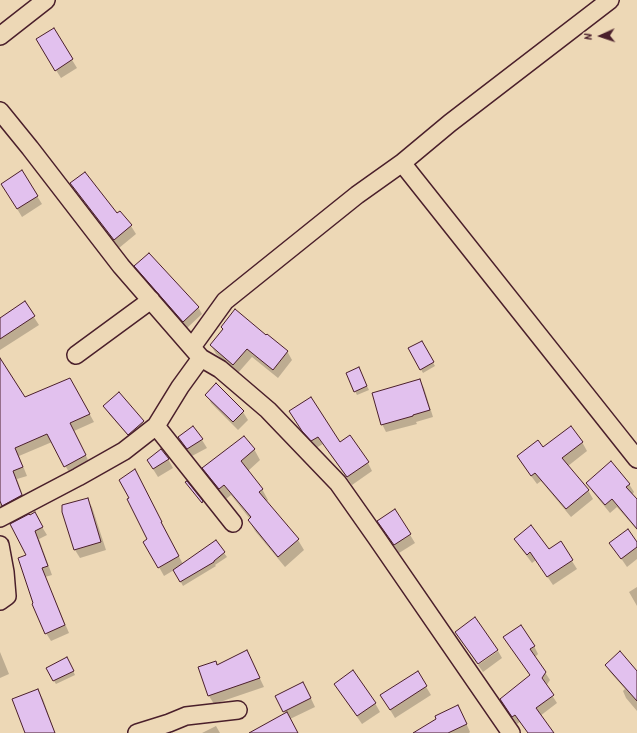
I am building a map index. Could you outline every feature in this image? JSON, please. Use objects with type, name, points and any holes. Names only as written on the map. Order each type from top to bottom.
[{"type":"street","points":[[0,36],[46,0]]},
{"type":"street","points":[[0,518],[124,451],[156,426],[180,387],[196,352],[225,301],[357,196],[402,163],[450,123],[610,0]]},
{"type":"street","points":[[0,111],[121,266],[196,352],[220,369],[268,410],[338,484],[511,733]]},
{"type":"street","points":[[402,163],[637,459]]},
{"type":"street","points":[[76,355],[151,300]]},
{"type":"street","points":[[156,426],[233,523]]},
{"type":"street","points":[[0,545],[5,572],[6,596],[0,601]]},
{"type":"street","points":[[137,733],[172,728],[186,716],[238,710]]},
{"type":"building","points":[[54,28],[73,59],[55,71],[36,39]]},
{"type":"building","points":[[22,170],[38,196],[17,209],[1,184]]},
{"type":"building","points":[[85,172],[117,213],[120,211],[132,225],[114,240],[70,183]]},
{"type":"building","points":[[149,253],[199,307],[183,322],[134,266]]},
{"type":"building","points":[[25,301],[35,316],[0,339],[0,318]]},
{"type":"building","points":[[235,309],[288,351],[273,370],[247,349],[233,365],[210,345],[223,329],[221,327]]},
{"type":"building","points":[[422,341],[434,362],[420,370],[408,348]]},
{"type":"building","points":[[0,358],[25,397],[70,378],[90,414],[70,423],[86,455],[64,467],[47,434],[15,448],[23,467],[13,471],[22,495],[2,506],[0,501]]},
{"type":"building","points":[[359,367],[367,386],[354,392],[346,373]]},
{"type":"building","points":[[420,379],[430,410],[381,425],[372,393]]},
{"type":"building","points":[[216,383],[244,411],[233,422],[205,395]]},
{"type":"building","points":[[119,392],[144,421],[128,435],[103,406]]},
{"type":"building","points":[[311,397],[340,442],[350,435],[369,462],[347,477],[318,437],[311,441],[302,431],[289,411]]},
{"type":"building","points":[[193,426],[203,439],[187,449],[178,437]]},
{"type":"building","points":[[571,426],[583,442],[562,458],[589,490],[566,509],[535,473],[531,476],[517,456],[538,440],[543,447]]},
{"type":"building","points":[[244,436],[255,449],[241,461],[263,489],[259,492],[299,539],[278,557],[248,520],[251,517],[224,485],[219,489],[202,468]]},
{"type":"building","points":[[161,449],[169,459],[153,469],[147,460]]},
{"type":"building","points":[[611,461],[630,484],[626,487],[637,499],[637,529],[612,499],[605,505],[586,483]]},
{"type":"building","points":[[135,469],[179,556],[158,568],[143,542],[147,539],[127,499],[129,498],[119,480]]},
{"type":"building","points":[[187,481],[203,501],[202,503],[185,482]]},
{"type":"building","points":[[88,498],[101,542],[74,550],[62,512],[62,505]]},
{"type":"building","points":[[395,509],[411,534],[394,545],[377,521]]},
{"type":"building","points":[[35,512],[43,527],[35,531],[48,566],[42,568],[65,625],[45,634],[32,604],[33,603],[18,558],[26,555],[10,524]]},
{"type":"building","points":[[531,525],[549,549],[561,541],[573,560],[547,577],[530,552],[527,555],[514,539]]},
{"type":"building","points":[[628,529],[637,542],[637,547],[621,559],[609,543]]},
{"type":"building","points":[[216,540],[225,552],[214,562],[180,582],[173,570]]},
{"type":"building","points":[[475,617],[498,650],[478,664],[455,632]]},
{"type":"building","points":[[521,625],[535,646],[530,649],[546,672],[542,678],[554,695],[536,708],[554,733],[528,733],[515,715],[512,717],[500,699],[530,675],[503,637]]},
{"type":"building","points":[[247,650],[260,678],[208,696],[198,667],[216,661],[217,665]]},
{"type":"building","points":[[620,651],[637,671],[637,701],[605,665]]},
{"type":"building","points":[[67,657],[74,671],[53,681],[46,668]]},
{"type":"building","points":[[353,670],[376,703],[357,716],[334,684]]},
{"type":"building","points":[[418,671],[427,686],[390,710],[380,695]]},
{"type":"building","points":[[303,682],[311,698],[283,712],[275,696]]},
{"type":"building","points":[[38,689],[55,733],[25,733],[12,699]]},
{"type":"building","points":[[458,705],[467,724],[448,733],[413,733],[436,719],[435,716]]},
{"type":"building","points":[[287,712],[298,733],[249,733]]}]
